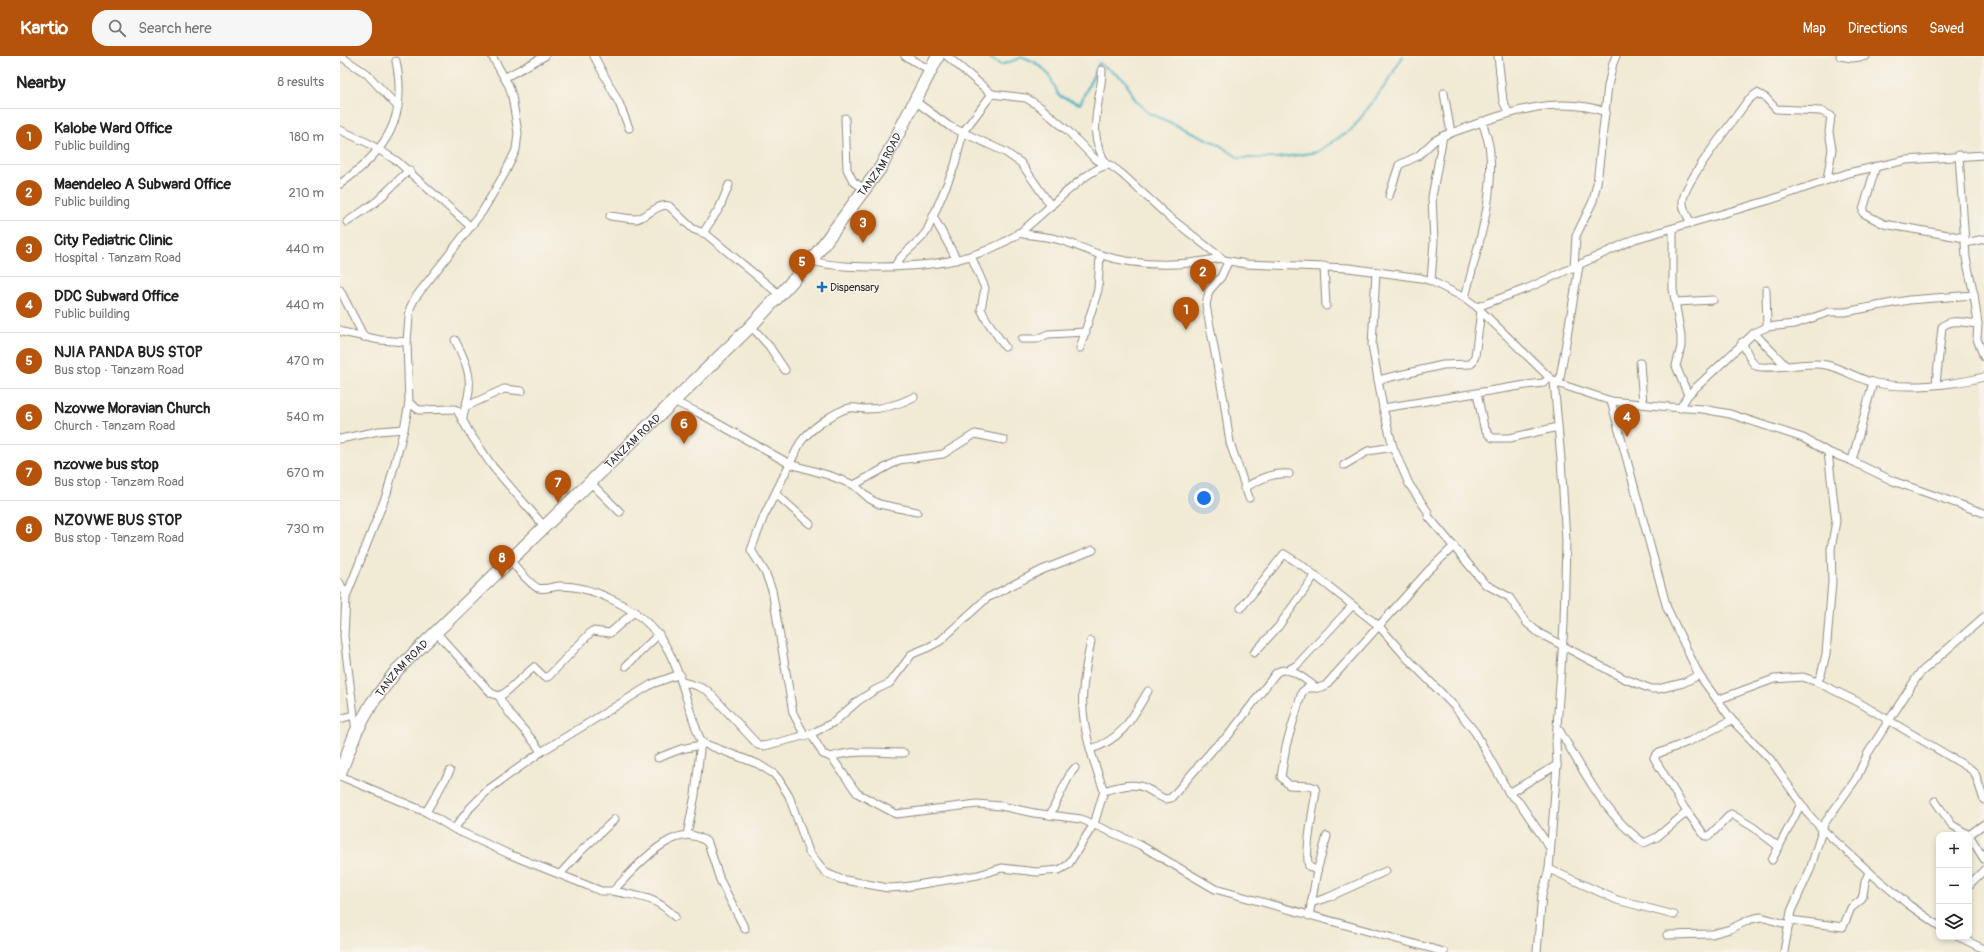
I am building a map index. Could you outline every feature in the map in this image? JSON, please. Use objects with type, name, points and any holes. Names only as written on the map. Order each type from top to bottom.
[{"type":"highway","name":"TANZAM ROAD","points":[[340,774],[356,732],[372,703],[397,670],[435,631],[591,483],[751,326],[811,261],[881,167],[938,56]]},
{"type":"street","points":[[340,56],[367,74],[398,107]]},
{"type":"street","points":[[356,732],[343,665],[346,597],[387,493],[404,429],[409,403],[407,342],[410,308],[413,302],[471,227],[505,173],[516,150],[518,133],[509,86],[492,56]]},
{"type":"street","points":[[496,64],[498,56]]},
{"type":"street","points":[[504,78],[545,56]]},
{"type":"street","points":[[594,56],[619,103],[629,128]]},
{"type":"street","points":[[905,56],[930,70]]},
{"type":"street","points":[[947,56],[992,94],[1026,98],[1040,106],[1068,131],[1094,158],[1106,165],[1110,165],[1122,174],[1168,216],[1220,258],[1228,262],[1262,265],[1324,266],[1376,272],[1431,281],[1465,298],[1479,309],[1554,381],[1611,401],[1704,409],[1730,414],[1803,438],[1828,452],[1852,461],[1893,481],[1984,513]]},
{"type":"street","points":[[1498,56],[1503,101],[1508,112]]},
{"type":"street","points":[[1537,952],[1542,895],[1548,869],[1550,848],[1557,764],[1563,646],[1566,541],[1554,381],[1576,267],[1576,236],[1584,224],[1593,201],[1597,183],[1608,86],[1616,56]]},
{"type":"street","points":[[1840,56],[1852,58],[1866,56]]},
{"type":"street","points":[[340,184],[379,150],[390,134],[398,107],[401,90],[396,61]]},
{"type":"street","points":[[509,86],[518,70]]},
{"type":"street","points":[[1102,70],[1102,86],[1098,106],[1096,135],[1098,147],[1106,165]]},
{"type":"street","points":[[1444,93],[1451,133]]},
{"type":"street","points":[[1691,223],[1682,204],[1683,196],[1690,181],[1748,100],[1757,93],[1766,98],[1776,109],[1821,111],[1831,116],[1829,132],[1832,149],[1826,180]]},
{"type":"street","points":[[895,266],[902,254],[922,239],[934,216],[955,165],[963,132],[992,94]]},
{"type":"street","points":[[915,101],[950,126],[1005,152],[1021,163],[1051,206]]},
{"type":"street","points":[[1389,196],[1399,165],[1418,156],[1434,141],[1443,136],[1508,112],[1524,109],[1565,105],[1587,107],[1606,112]]},
{"type":"street","points":[[845,118],[847,169],[853,181],[864,189]]},
{"type":"street","points":[[1465,298],[1486,207],[1491,168],[1489,147],[1482,121]]},
{"type":"street","points":[[340,130],[379,150],[410,170],[471,227]]},
{"type":"street","points":[[1431,281],[1434,242],[1432,197],[1443,136]]},
{"type":"street","points":[[1479,309],[1576,267],[1621,244],[1770,200],[1826,180],[1876,166],[1906,160],[1959,155],[1984,155]]},
{"type":"street","points":[[1959,155],[1966,240],[1966,258],[1974,295],[1978,324],[1977,340],[1984,357]]},
{"type":"street","points":[[811,261],[828,265],[895,266],[926,265],[971,256],[995,247],[1018,233],[1077,184],[1100,167],[1106,165]]},
{"type":"street","points":[[1876,166],[1863,213],[1884,224],[1966,240],[1984,239]]},
{"type":"street","points":[[347,222],[376,202],[410,170]]},
{"type":"street","points":[[703,233],[720,207],[729,185]]},
{"type":"street","points":[[610,216],[635,219],[666,205],[673,209],[693,229],[703,233],[780,295]]},
{"type":"street","points":[[934,216],[957,260]]},
{"type":"street","points":[[1673,229],[1672,276],[1681,342],[1676,366],[1688,395]]},
{"type":"street","points":[[1018,233],[1051,238],[1126,261],[1170,266],[1220,258]]},
{"type":"street","points":[[1080,348],[1098,290],[1100,254]]},
{"type":"street","points":[[971,256],[985,288],[981,309],[1005,347]]},
{"type":"street","points":[[1228,262],[1221,277],[1209,291],[1206,306],[1224,401],[1230,443],[1244,488],[1249,498]]},
{"type":"street","points":[[1324,266],[1326,306]]},
{"type":"street","points":[[1376,272],[1372,345],[1383,408],[1393,447],[1409,484],[1428,512],[1428,516],[1485,584],[1509,597],[1534,630],[1623,678],[1651,689],[1658,689],[1683,683],[1699,675]]},
{"type":"street","points":[[340,290],[364,337]]},
{"type":"street","points":[[1766,290],[1767,327]]},
{"type":"street","points":[[1680,408],[1688,395],[1742,342],[1754,333],[1767,327],[1795,324],[1837,311],[1845,312],[1909,300],[1974,295]]},
{"type":"street","points":[[1676,302],[1713,300]]},
{"type":"street","points":[[1378,380],[1443,365],[1471,364],[1474,361],[1475,356],[1479,309]]},
{"type":"street","points":[[1936,384],[1942,327],[1945,324],[1954,321],[1978,324]]},
{"type":"street","points":[[751,326],[769,346],[785,370]]},
{"type":"street","points":[[340,330],[342,332],[364,337],[407,342]]},
{"type":"street","points":[[1022,339],[1037,339],[1048,334],[1086,332]]},
{"type":"street","points":[[1754,333],[1786,366]]},
{"type":"street","points":[[455,340],[466,364],[469,375],[468,396],[463,418]]},
{"type":"street","points":[[1742,342],[1756,366],[1827,365],[1849,375],[1873,382],[1904,385],[1958,382],[1984,377]]},
{"type":"street","points":[[1640,363],[1643,404]]},
{"type":"street","points":[[1383,408],[1554,381]]},
{"type":"street","points":[[1852,461],[1873,382]]},
{"type":"street","points":[[465,407],[504,389],[522,391]]},
{"type":"street","points":[[1476,393],[1484,427],[1488,435],[1493,438],[1503,439],[1558,427]]},
{"type":"street","points":[[914,397],[893,406],[867,409],[850,408],[833,416],[803,439],[764,516],[751,553],[765,572],[772,590],[793,713],[823,754],[831,757],[858,793],[896,814],[977,804],[1002,806],[1081,819],[1140,845],[1215,889],[1444,952]]},
{"type":"street","points":[[673,401],[699,413],[790,464],[831,476],[854,485],[875,502],[917,512]]},
{"type":"street","points":[[1611,401],[1667,608],[1699,675],[1732,720],[1770,759],[1801,804],[1822,829],[1869,872],[1936,924]]},
{"type":"street","points":[[409,403],[419,410],[454,408],[463,418],[469,432],[492,468],[544,526]]},
{"type":"street","points":[[340,439],[380,431],[404,429]]},
{"type":"street","points":[[854,485],[899,460],[943,454],[975,434],[1004,440]]},
{"type":"street","points":[[1344,465],[1368,451],[1393,447]]},
{"type":"street","points":[[1817,682],[1821,675],[1826,654],[1832,582],[1831,549],[1836,521],[1828,452]]},
{"type":"street","points":[[1244,488],[1269,475],[1281,473],[1289,474]]},
{"type":"street","points":[[591,483],[620,512]]},
{"type":"street","points":[[776,494],[810,524]]},
{"type":"street","points":[[1317,871],[1311,868],[1308,862],[1309,838],[1316,792],[1315,788],[1310,786],[1288,784],[1281,777],[1286,746],[1302,692],[1307,688],[1317,688],[1328,683],[1428,571],[1454,546]]},
{"type":"street","points":[[683,682],[708,691],[758,745],[764,746],[808,735],[834,722],[858,701],[875,690],[890,683],[912,654],[940,641],[987,598],[1030,576],[1093,550]]},
{"type":"street","points":[[1241,608],[1284,554],[1298,562],[1379,626],[1467,720],[1509,793],[1519,802],[1550,848]]},
{"type":"street","points":[[510,560],[537,587],[546,589],[559,586],[584,589],[605,596],[635,611],[659,634],[680,674],[687,704],[701,743],[695,795],[687,835]]},
{"type":"street","points":[[1254,653],[1278,627],[1315,576]]},
{"type":"street","points":[[340,583],[346,597]]},
{"type":"street","points":[[1104,792],[1120,786],[1136,786],[1144,787],[1165,800],[1171,798],[1214,748],[1228,736],[1276,673],[1280,670],[1288,670],[1297,665],[1352,606]]},
{"type":"street","points":[[499,696],[505,693],[534,668],[544,677],[548,678],[592,631],[595,630],[610,634],[635,611]]},
{"type":"street","points":[[1784,952],[1791,911],[1810,870],[1822,829],[1831,812],[1856,779],[1868,753],[1918,674],[1984,617]]},
{"type":"street","points":[[435,631],[491,693],[499,696],[504,707],[528,733],[541,752]]},
{"type":"street","points":[[626,666],[659,634]]},
{"type":"street","points":[[658,758],[701,743],[758,764],[774,774],[789,796],[809,852],[826,873],[840,879],[896,888],[978,874],[1002,868],[1037,872],[1059,870],[1068,865],[1094,824],[1104,792],[1085,730],[1082,706],[1082,690],[1091,641]]},
{"type":"street","points":[[1288,670],[1317,688]]},
{"type":"street","points":[[454,829],[470,808],[489,789],[541,752],[652,684],[680,674]]},
{"type":"street","points":[[1717,700],[1774,679],[1802,677],[1817,682],[1858,702],[1973,770],[1984,800]]},
{"type":"street","points":[[1091,749],[1105,745],[1120,733],[1148,691]]},
{"type":"street","points":[[340,719],[353,715]]},
{"type":"street","points":[[1732,720],[1654,756],[1662,774],[1705,836],[1709,836],[1731,814],[1740,818],[1779,847]]},
{"type":"street","points":[[1558,728],[1599,797],[1644,844],[1648,843],[1687,812]]},
{"type":"street","points":[[831,757],[842,753],[856,752],[904,753]]},
{"type":"street","points":[[1509,793],[1557,764]]},
{"type":"street","points":[[1050,814],[1070,774],[1075,768]]},
{"type":"street","points":[[426,812],[450,771]]},
{"type":"street","points":[[340,774],[426,812],[454,829],[511,855],[561,873],[572,880],[601,891],[613,891],[652,898],[676,917]]},
{"type":"street","points":[[1935,801],[1952,825],[1964,832]]},
{"type":"street","points":[[1772,860],[1801,804]]},
{"type":"street","points":[[561,873],[580,852],[615,819]]},
{"type":"street","points":[[1972,833],[1984,824]]},
{"type":"street","points":[[613,891],[662,845],[674,838],[687,835],[708,843],[720,880],[745,929]]},
{"type":"street","points":[[1309,916],[1317,871],[1327,836]]},
{"type":"street","points":[[1972,840],[1984,859]]},
{"type":"street","points":[[1548,869],[1617,900],[1674,915]]},
{"type":"street","points":[[1311,904],[1342,892],[1386,870]]},
{"type":"street","points":[[1972,882],[1984,870]]},
{"type":"street","points":[[1668,935],[1712,934],[1730,929],[1750,919],[1761,917],[1789,922],[1843,927],[1852,908],[1861,900],[1869,872]]},
{"type":"street","points":[[1965,940],[1984,949]]},
{"type":"waterway","points":[[987,56],[1001,65],[1023,57],[1030,60],[1042,67],[1053,82],[1059,96],[1080,104],[1099,63],[1125,80],[1136,101],[1149,113],[1218,144],[1239,158],[1278,158],[1317,152],[1352,129],[1387,83],[1403,56]]},
{"type":"place","name":"City Pediatric Clinic","points":[[863,243]]},
{"type":"place","name":"NJIA PANDA BUS STOP","points":[[802,282]]},
{"type":"place","name":"Dispensary","points":[[822,287]]},
{"type":"place","name":"Maendeleo A Subward Office","points":[[1203,292]]},
{"type":"place","name":"Kalobe Ward Office","points":[[1186,330]]},
{"type":"place","name":"DDC Subward Office","points":[[1627,437]]},
{"type":"place","name":"Nzovwe Moravian Church","points":[[684,444]]},
{"type":"place","name":"nzovwe bus stop","points":[[558,503]]},
{"type":"place","name":"NZOVWE BUS STOP","points":[[502,578]]}]
